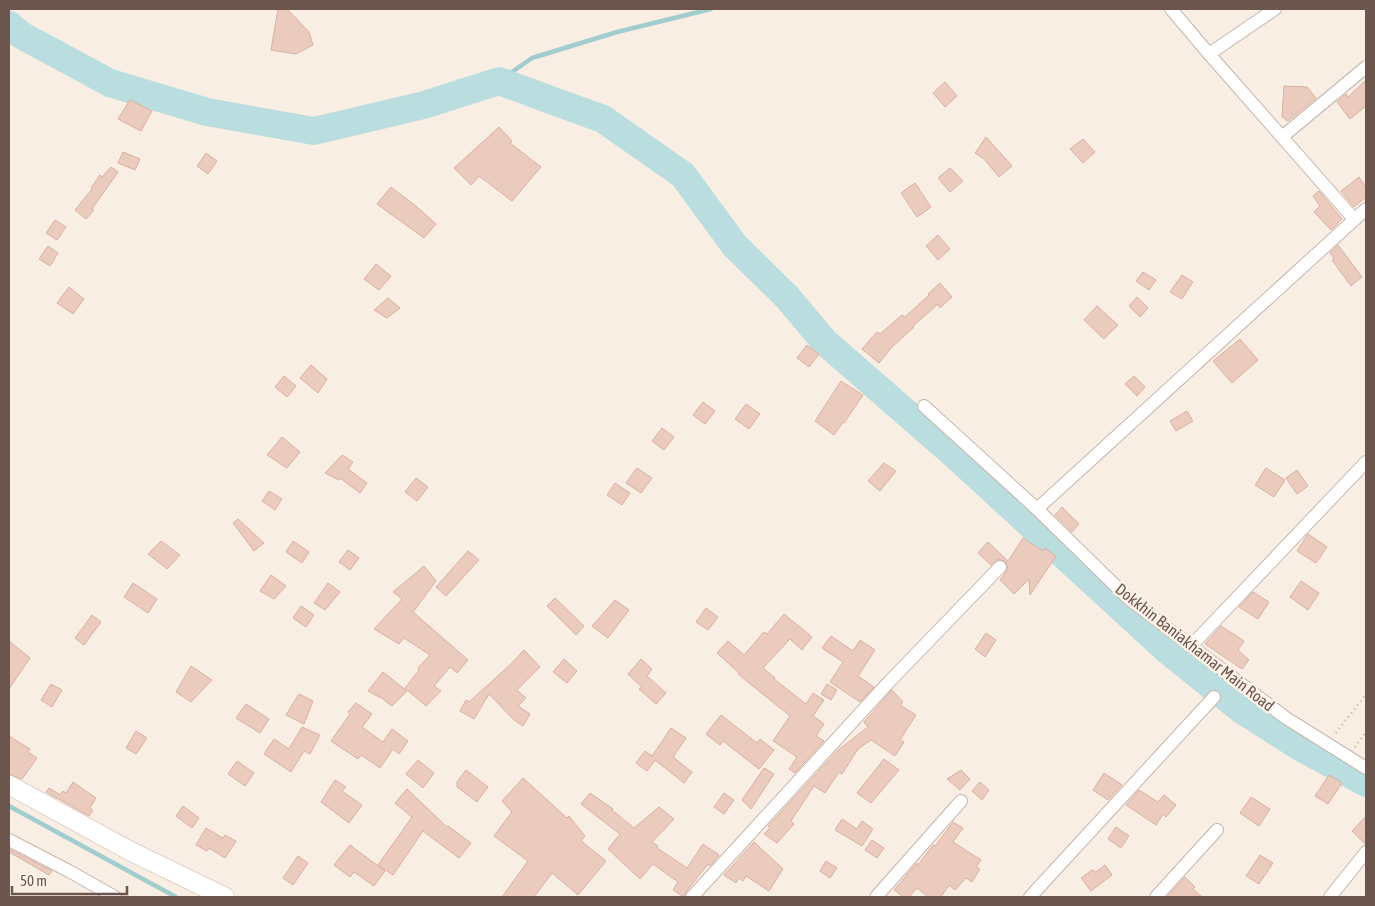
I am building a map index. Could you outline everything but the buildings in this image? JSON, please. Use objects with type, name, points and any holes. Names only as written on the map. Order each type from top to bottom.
[{"type":"street","points":[[1171,9],[1354,219]]},
{"type":"street","points":[[1209,54],[1276,9]]},
{"type":"street","points":[[1282,137],[1366,67]]},
{"type":"street","points":[[1037,510],[1366,209]]},
{"type":"street","name":"Dokkhin Baniakhamar Main Road","points":[[924,406],[1037,510],[1129,599],[1286,718],[1366,768]]},
{"type":"street","points":[[1191,646],[1366,462]]},
{"type":"street","points":[[692,897],[888,683],[1000,567]]},
{"type":"street","points":[[1030,897],[1214,697]]},
{"type":"street","points":[[9,785],[130,850],[222,896]]},
{"type":"street","points":[[876,897],[962,801]]},
{"type":"street","points":[[1156,897],[1217,830]]},
{"type":"street","points":[[9,840],[115,897]]},
{"type":"street","points":[[1330,897],[1366,852]]},
{"type":"path","points":[[1327,744],[1366,694]]},
{"type":"path","points":[[1348,756],[1366,732]]},
{"type":"waterway","points":[[499,81],[532,58],[617,32],[711,9]]},
{"type":"waterway","points":[[9,25],[21,35],[110,83],[207,112],[314,131],[424,105],[499,81],[603,119],[683,175],[735,246],[787,297],[825,342],[957,457],[1167,650],[1242,710],[1300,747],[1366,783]]},
{"type":"waterway","points":[[9,806],[176,897]]}]
